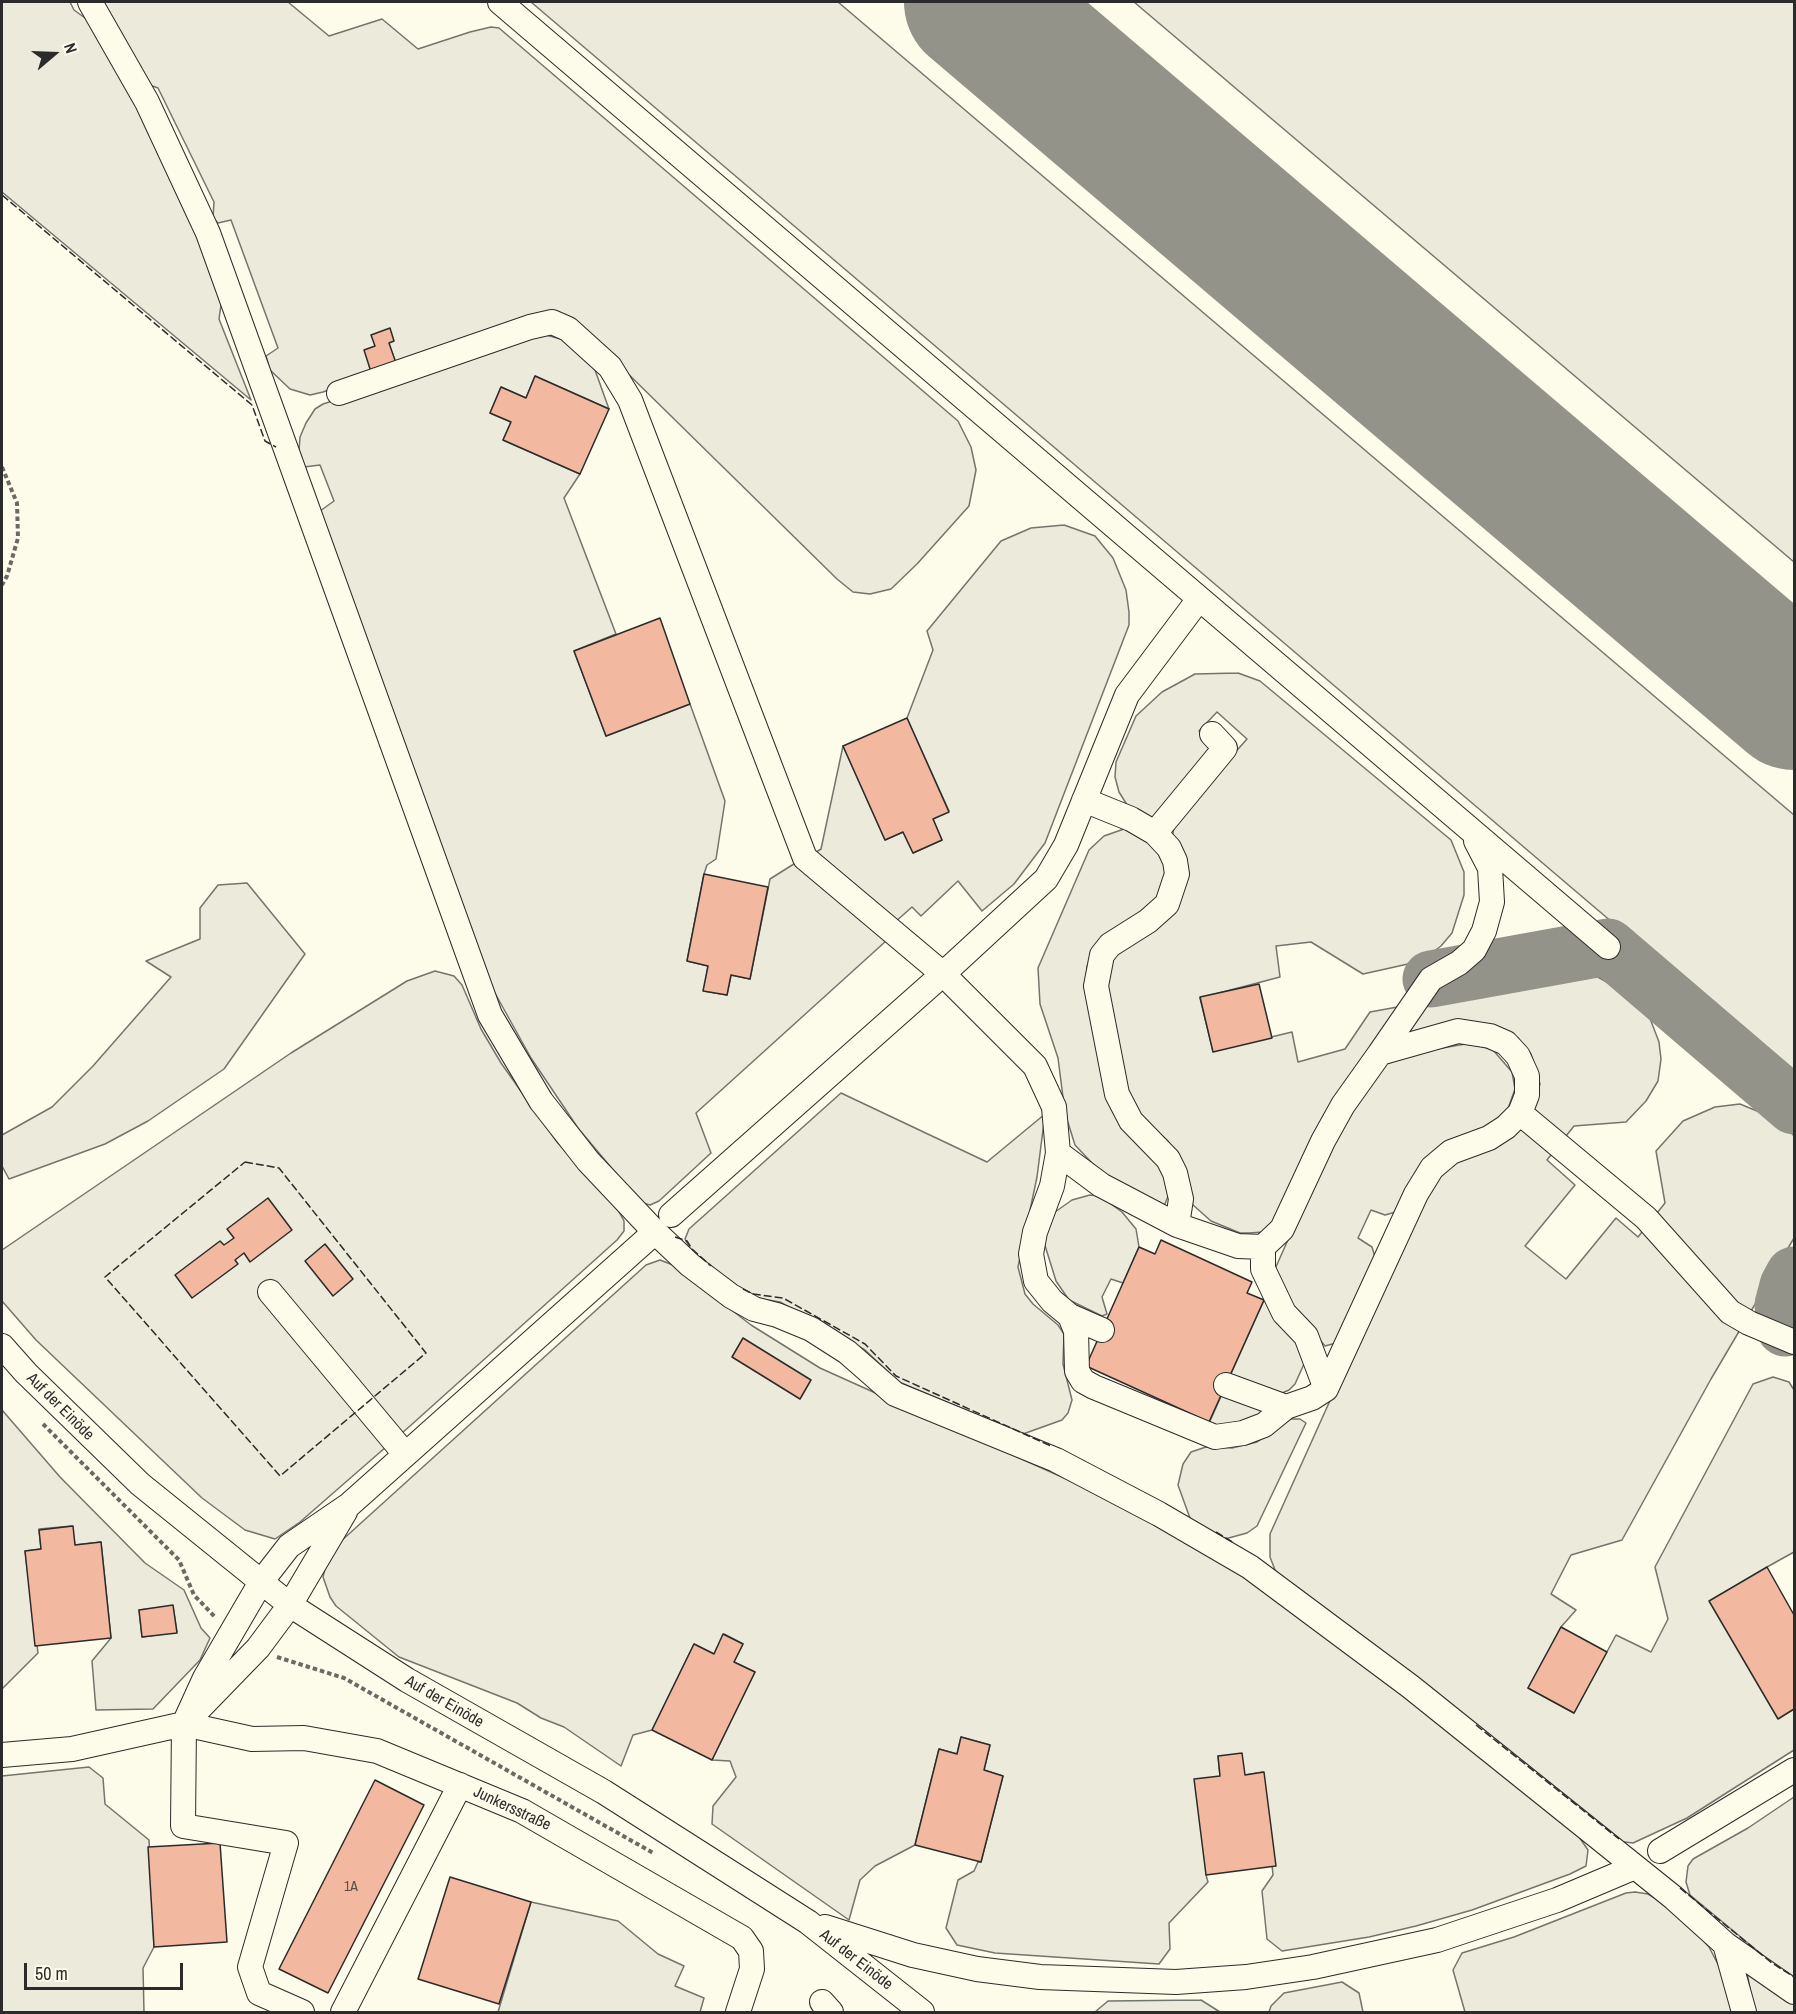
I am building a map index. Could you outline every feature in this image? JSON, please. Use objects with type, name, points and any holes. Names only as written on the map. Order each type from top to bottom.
[{"type":"street","points":[[90,2],[147,102],[208,233],[490,1015],[524,1074],[564,1132],[624,1202],[663,1224],[690,1265],[731,1296],[754,1309],[777,1315],[811,1329],[847,1352],[895,1394],[1056,1460],[1159,1514],[1250,1567],[1358,1646],[1635,1867],[1725,1944],[1794,1992]]},
{"type":"street","points":[[500,2],[1608,947]]},
{"type":"street","points":[[339,393],[530,327],[552,322],[568,329],[610,368],[630,400],[805,858],[943,974],[1035,1066],[1054,1107],[1058,1153],[1052,1186],[1035,1232],[1031,1254],[1036,1281],[1052,1301],[1070,1316],[1102,1330]]},
{"type":"street","points":[[302,2013],[259,1994],[250,1967],[286,1843],[183,1827],[184,1724],[205,1678],[261,1582],[290,1546],[349,1505],[943,974],[1046,879],[1066,845],[1127,695],[1199,599]]},
{"type":"street","points":[[1155,833],[1225,748],[1212,734]]},
{"type":"street","points":[[1084,800],[1131,819],[1155,833],[1169,848],[1175,861],[1177,874],[1174,890],[1158,913],[1106,950],[1098,966],[1096,986],[1112,1058],[1117,1094],[1131,1121],[1168,1159],[1175,1173],[1181,1199],[1177,1225]]},
{"type":"street","points":[[1326,1389],[1306,1336],[1284,1313],[1263,1269],[1263,1248],[1282,1229],[1323,1141],[1343,1105],[1431,979],[1459,963],[1474,950],[1484,931],[1492,902],[1490,868],[1472,832]]},
{"type":"street","points":[[1070,1316],[1076,1331],[1077,1371],[1083,1381],[1094,1388],[1215,1437],[1243,1433],[1264,1425],[1286,1407],[1312,1398],[1326,1389],[1416,1194],[1432,1168],[1451,1152],[1489,1138],[1520,1113],[1527,1095],[1527,1076],[1518,1056],[1506,1043],[1498,1039],[1458,1031],[1380,1053]]},
{"type":"street","points":[[1520,1113],[1646,1218],[1730,1312],[1749,1323],[1794,1342]]},
{"type":"street","points":[[1058,1153],[1101,1185],[1177,1225],[1238,1246],[1263,1248]]},
{"type":"street","points":[[270,1292],[405,1454]]},
{"type":"street","name":"Auf der Einöde","points":[[2,1346],[26,1374],[140,1484],[290,1605],[406,1680],[604,1792],[808,1922],[922,2013]]},
{"type":"street","points":[[1226,1385],[1286,1407]]},
{"type":"street","points":[[184,1724],[258,1648],[290,1605],[349,1505]]},
{"type":"street","name":"Junkersstraße","points":[[2,1755],[72,1749],[184,1724],[252,1739],[304,1738],[377,1751],[522,1810],[742,1938],[751,1952],[752,1969],[738,2013]]},
{"type":"street","points":[[1660,1851],[1794,1770]]},
{"type":"street","points":[[343,2013],[460,1785]]},
{"type":"street","points":[[808,1922],[913,1954],[977,1969],[1040,1977],[1165,1982],[1246,1977],[1313,1967],[1437,1940],[1501,1921],[1635,1867]]},
{"type":"street","points":[[1725,1944],[1744,2013]]},
{"type":"path","points":[[2,467],[17,503],[18,538],[7,576],[2,585]]},
{"type":"shaded area","points":[[2,2],[70,2],[74,10],[92,23],[142,112],[188,206],[222,298],[219,319],[251,400],[2,192]]},
{"type":"shaded area","points":[[100,2],[288,2],[329,36],[382,19],[418,49],[470,32],[491,27],[499,28],[958,421],[971,447],[976,470],[969,506],[917,564],[891,589],[870,594],[853,592],[837,579],[613,359],[523,320],[323,392],[310,395],[290,389],[270,370],[266,356],[278,348],[231,220],[218,223],[213,218],[214,202],[158,88],[147,84]]},
{"type":"shaded area","points":[[531,2],[838,2],[1794,815],[1794,1077]]},
{"type":"shaded area","points":[[1134,2],[1794,2],[1794,562]]},
{"type":"shaded area","points":[[542,334],[565,340],[586,355],[595,370],[609,409],[535,376],[526,398],[501,387],[490,413],[511,422],[503,440],[580,474],[564,498],[616,634],[574,651],[606,736],[690,704],[725,801],[716,859],[707,865],[704,874],[687,961],[708,966],[704,991],[727,995],[731,975],[750,979],[770,879],[797,862],[886,941],[696,1113],[711,1153],[659,1201],[650,1205],[640,1202],[578,1128],[531,1058],[486,977],[320,511],[334,501],[320,465],[304,467],[299,451],[300,437],[306,423],[315,409],[323,404]]},
{"type":"shaded area","points":[[1064,525],[1095,536],[1113,558],[1126,590],[1129,625],[1045,843],[1014,884],[982,911],[958,881],[921,916],[912,907],[894,923],[813,854],[821,849],[843,746],[885,840],[903,832],[913,853],[942,840],[933,819],[949,811],[907,718],[933,650],[927,631],[1001,541],[1031,528]]},
{"type":"shaded area","points":[[1238,673],[1260,681],[1451,840],[1464,872],[1464,895],[1452,933],[1441,946],[1426,957],[1408,964],[1363,974],[1311,942],[1276,946],[1280,977],[1200,998],[1213,1051],[1292,1032],[1298,1062],[1345,1049],[1370,1012],[1403,1006],[1281,1217],[1263,1232],[1249,1233],[1240,1233],[1211,1221],[1193,1205],[1168,1141],[1145,1121],[1129,1098],[1107,997],[1110,958],[1160,922],[1175,820],[1247,739],[1217,712],[1199,731],[1213,745],[1156,817],[1147,819],[1129,808],[1119,792],[1115,777],[1116,762],[1136,716],[1162,692],[1195,674]]},
{"type":"shaded area","points":[[1124,829],[1156,846],[1166,867],[1161,896],[1094,952],[1087,966],[1086,984],[1117,1118],[1130,1137],[1163,1166],[1169,1194],[1162,1211],[1110,1182],[1075,1145],[1065,1113],[1058,1058],[1040,1004],[1038,968],[1089,850],[1104,836]]},
{"type":"shaded area","points":[[247,883],[305,954],[224,1069],[148,1121],[105,1144],[9,1179],[2,1166],[2,1135],[52,1107],[93,1066],[171,977],[146,961],[200,939],[200,908],[218,885]]},
{"type":"shaded area","points":[[435,971],[454,976],[462,985],[481,1029],[501,1063],[557,1142],[618,1210],[624,1221],[624,1231],[617,1240],[410,1426],[300,1522],[275,1539],[245,1530],[202,1498],[36,1340],[2,1301],[2,1250],[291,1053],[407,981]]},
{"type":"shaded area","points":[[1596,976],[1635,998],[1646,1008],[1659,1042],[1661,1059],[1658,1081],[1646,1101],[1626,1122],[1574,1126],[1547,1160],[1575,1185],[1525,1246],[1566,1279],[1616,1218],[1638,1237],[1665,1203],[1656,1151],[1683,1121],[1715,1107],[1740,1104],[1781,1121],[1794,1136],[1794,1238],[1711,1379],[1622,1540],[1571,1555],[1551,1594],[1576,1610],[1561,1627],[1528,1688],[1574,1713],[1616,1635],[1651,1652],[1668,1619],[1655,1567],[1753,1384],[1773,1377],[1789,1382],[1794,1390],[1794,1552],[1767,1567],[1778,1718],[1794,1709],[1794,1750],[1687,1818],[1633,1843],[1617,1841],[1277,1575],[1270,1557],[1270,1534],[1427,1185],[1536,1098],[1540,1084],[1531,1054],[1518,1038],[1503,1029],[1399,1044],[1427,1001],[1525,984]]},
{"type":"shaded area","points":[[1471,1043],[1493,1050],[1512,1072],[1515,1089],[1505,1117],[1399,1211],[1385,1215],[1371,1210],[1358,1238],[1372,1247],[1375,1257],[1336,1343],[1325,1346],[1290,1304],[1275,1269],[1331,1143],[1346,1115],[1386,1064],[1425,1051]]},
{"type":"shaded area","points":[[841,1093],[987,1162],[1045,1114],[1037,1177],[1018,1267],[1025,1294],[1033,1304],[1058,1325],[1064,1334],[1063,1364],[1072,1400],[1068,1413],[1062,1420],[1023,1434],[899,1382],[865,1350],[780,1302],[756,1298],[738,1290],[691,1250],[685,1239],[689,1229]]},
{"type":"shaded area","points":[[1090,1195],[1100,1196],[1122,1212],[1136,1229],[1139,1247],[1123,1283],[1111,1279],[1102,1297],[1107,1314],[1102,1316],[1069,1300],[1056,1281],[1043,1239],[1055,1212],[1072,1200]]},
{"type":"shaded area","points":[[660,1260],[673,1265],[751,1325],[820,1368],[1139,1514],[1241,1575],[1351,1653],[1579,1837],[1588,1850],[1586,1866],[1472,1910],[1416,1926],[1369,1937],[1282,1951],[1267,1939],[1262,1891],[1273,1875],[1263,1772],[1245,1775],[1218,1756],[1220,1776],[1206,1875],[1208,1882],[1169,1923],[1170,1949],[1159,1964],[995,1953],[957,1945],[946,1928],[958,1880],[974,1871],[978,1862],[981,1862],[1003,1776],[984,1770],[990,1745],[961,1737],[957,1754],[939,1749],[915,1845],[875,1866],[860,1880],[849,1920],[712,1824],[713,1806],[736,1777],[730,1761],[712,1760],[755,1672],[734,1662],[743,1644],[724,1634],[714,1654],[694,1644],[652,1730],[633,1735],[621,1766],[564,1727],[541,1718],[517,1703],[399,1657],[336,1606],[330,1597],[323,1577],[329,1552],[646,1265]]},
{"type":"shaded area","points":[[1264,1300],[1299,1346],[1304,1364],[1295,1384],[1282,1393],[1230,1376]]},
{"type":"shaded area","points":[[1222,1394],[1268,1411],[1223,1430],[1205,1420],[1210,1421]]},
{"type":"shaded area","points":[[2,1410],[60,1477],[145,1563],[184,1590],[201,1628],[210,1638],[200,1660],[153,1709],[96,1710],[92,1661],[111,1638],[101,1542],[75,1545],[72,1526],[39,1529],[41,1549],[25,1551],[38,1653],[2,1689]],"holes":[[[173,1606],[177,1632],[142,1637],[139,1610]]]},
{"type":"shaded area","points":[[1291,1419],[1300,1419],[1306,1423],[1257,1526],[1247,1533],[1225,1539],[1191,1521],[1178,1485],[1183,1464],[1191,1452],[1206,1447],[1232,1448],[1257,1442]]},
{"type":"shaded area","points":[[89,1767],[103,1778],[105,1804],[149,1840],[154,1947],[143,1968],[144,2012],[2,2012],[2,1776]]},
{"type":"shaded area","points":[[1794,1797],[1794,1977],[1772,1963],[1690,1895],[1686,1882],[1688,1866],[1693,1859],[1748,1828]]},
{"type":"shaded area","points":[[1626,1893],[1648,1894],[1660,1901],[1696,1932],[1709,1947],[1721,1970],[1733,2012],[1465,2012],[1453,1970],[1462,1953],[1514,1937]]},
{"type":"shaded area","points":[[531,1902],[618,1921],[658,1954],[684,1966],[675,1986],[704,1998],[700,2012],[498,2012]]},
{"type":"shaded area","points":[[1747,1972],[1794,2001],[1794,2012],[1754,2012]]},
{"type":"shaded area","points":[[1342,1982],[1359,1993],[1363,2012],[1269,2012],[1271,2006],[1284,1993]]},
{"type":"shaded area","points":[[1201,2000],[1220,2012],[1095,2012],[1108,2001]]},
{"type":"building","points":[[390,328],[394,341],[389,343],[396,363],[371,372],[364,350],[375,346],[371,335]]},
{"type":"building","points":[[535,376],[609,409],[580,474],[503,440],[511,422],[490,413],[501,387],[526,398]]},
{"type":"building","points":[[660,618],[690,704],[606,736],[574,651]]},
{"type":"building","points":[[907,718],[949,812],[933,819],[942,840],[913,853],[903,832],[885,840],[843,746]]},
{"type":"building","points":[[704,874],[768,887],[750,979],[731,975],[727,995],[703,991],[708,966],[687,961]]},
{"type":"building","points":[[1259,984],[1272,1038],[1213,1052],[1200,997]]},
{"type":"building","points":[[268,1198],[292,1230],[250,1262],[244,1253],[235,1260],[238,1264],[192,1298],[175,1275],[220,1241],[224,1245],[234,1238],[227,1229]]},
{"type":"building","points":[[1161,1240],[1252,1282],[1247,1293],[1264,1300],[1209,1422],[1086,1366],[1139,1247],[1155,1254]]},
{"type":"building","points":[[325,1244],[353,1279],[333,1296],[305,1261]]},
{"type":"building","points":[[743,1338],[811,1380],[800,1399],[732,1357]]},
{"type":"building","points":[[73,1526],[75,1545],[101,1542],[111,1638],[35,1646],[25,1551],[41,1549],[39,1530]]},
{"type":"building","points":[[1767,1567],[1794,1615],[1794,1709],[1778,1719],[1709,1601]]},
{"type":"building","points":[[173,1605],[177,1633],[142,1637],[139,1610]]},
{"type":"building","points":[[1561,1627],[1607,1652],[1574,1713],[1528,1688]]},
{"type":"building","points":[[723,1634],[743,1644],[734,1662],[755,1672],[712,1760],[652,1730],[694,1644],[714,1654]]},
{"type":"building","points":[[961,1737],[990,1745],[984,1770],[1003,1776],[981,1862],[915,1845],[939,1749],[957,1754]]},
{"type":"building","points":[[1242,1753],[1245,1775],[1264,1772],[1276,1866],[1206,1875],[1194,1779],[1220,1776],[1218,1756]]},
{"type":"building","points":[[375,1780],[424,1805],[328,1993],[279,1969]]},
{"type":"building","points":[[220,1843],[227,1942],[154,1947],[148,1847]]},
{"type":"building","points":[[450,1877],[531,1902],[499,2004],[418,1979]]},
{"type":"taxiway","points":[[1431,979],[1608,947],[1794,1106]]},
{"type":"taxiway","points":[[1785,1328],[1783,1305],[1788,1286],[1794,1275]]},
{"type":"runway","points":[[976,2],[1794,698]]},
{"type":"fence","points":[[2,195],[252,405],[265,441],[276,447]]},
{"type":"fence","points":[[245,1162],[279,1168],[426,1353],[280,1476],[105,1277],[245,1162]]},
{"type":"fence","points":[[675,1237],[687,1241],[692,1249],[711,1266]]},
{"type":"fence","points":[[743,1289],[753,1294],[783,1298],[865,1344],[896,1376],[1051,1446]]},
{"type":"fence","points":[[1216,1532],[1234,1543]]},
{"type":"fence","points":[[1476,1725],[1619,1839]]},
{"type":"fence","points":[[1680,1888],[1772,1963],[1794,1977]]}]
